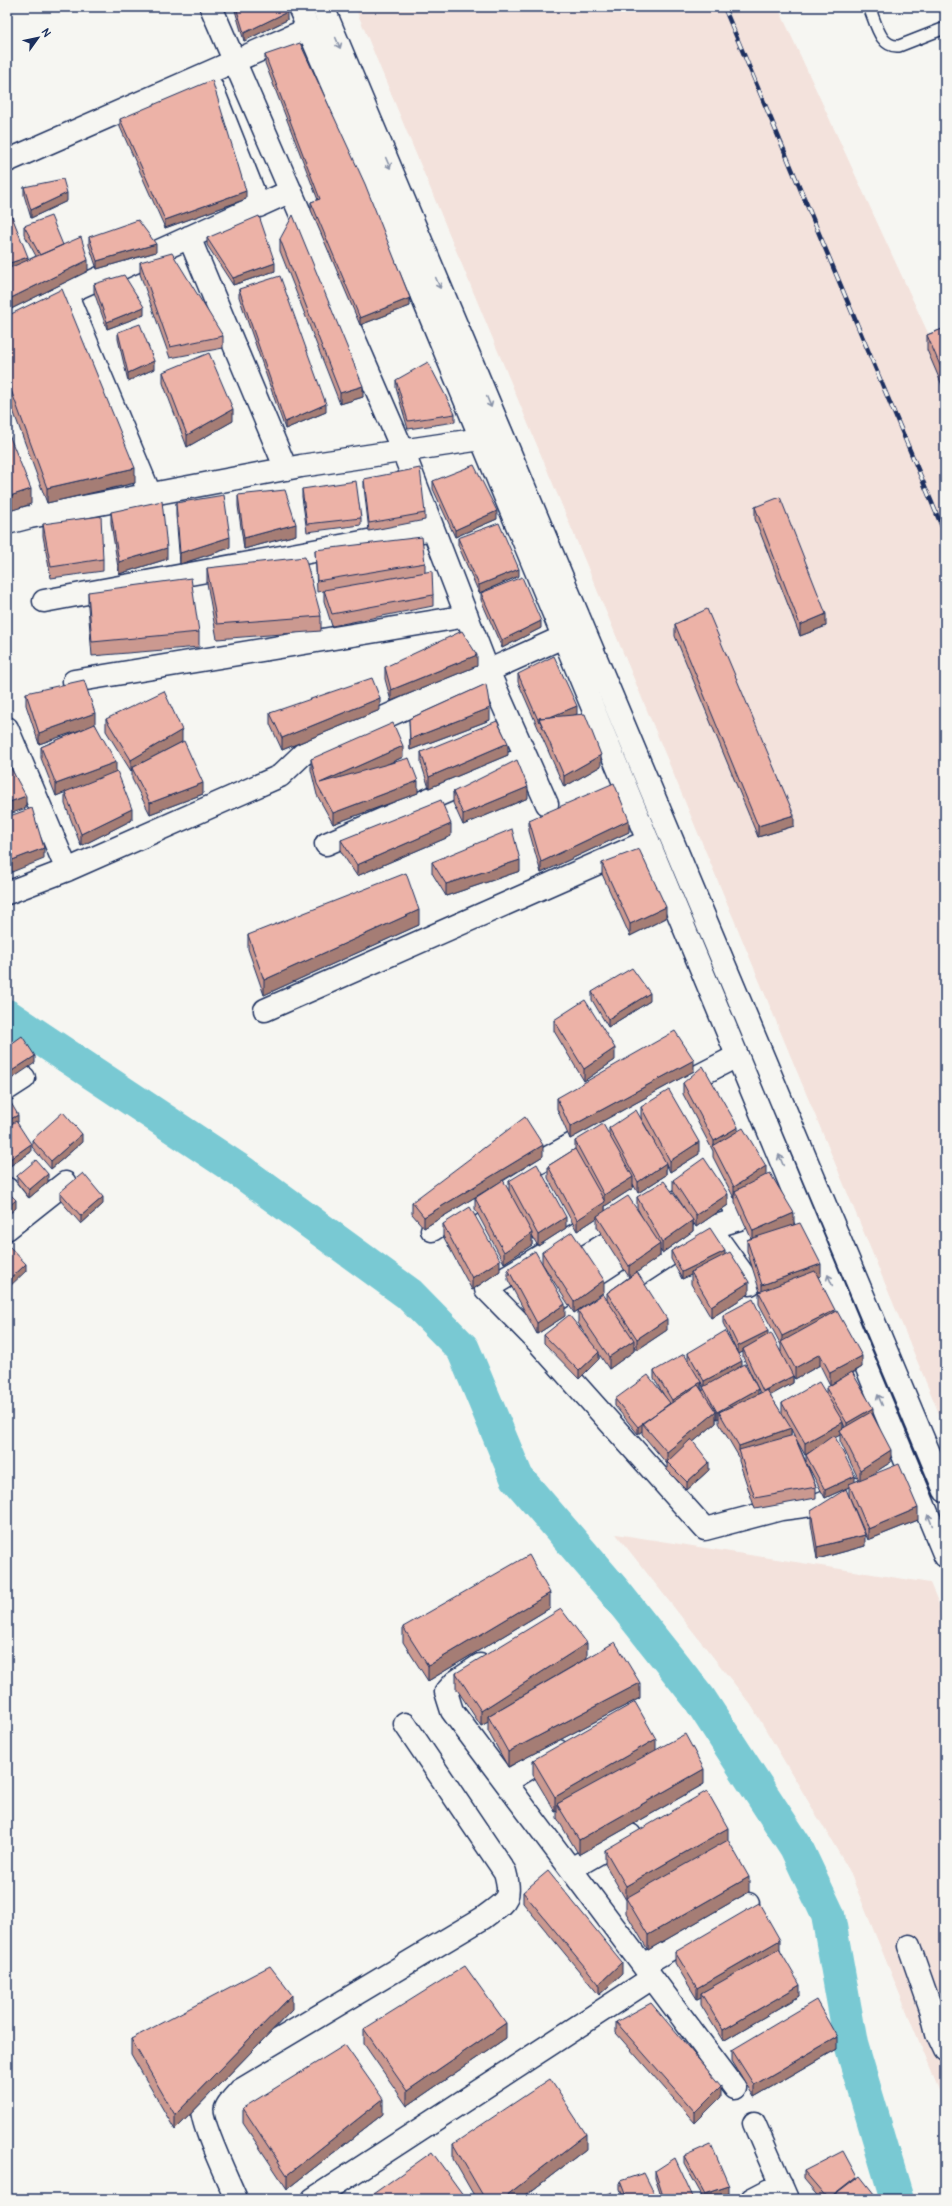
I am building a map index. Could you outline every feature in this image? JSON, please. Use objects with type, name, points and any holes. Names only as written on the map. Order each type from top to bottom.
[{"type":"street","points":[[211,7],[403,450],[488,671],[547,804]]},
{"type":"street","points":[[299,7],[481,439],[737,1056],[889,1472],[945,1556]]},
{"type":"street","points":[[322,7],[945,1491]]},
{"type":"street","points":[[7,161],[308,29]]},
{"type":"street","points":[[206,73],[259,206]]},
{"type":"street","points":[[7,320],[291,191]]},
{"type":"street","points":[[189,237],[286,469]]},
{"type":"street","points":[[66,293],[150,494]]},
{"type":"street","points":[[7,416],[44,514]]},
{"type":"street","points":[[7,523],[44,514],[286,469],[481,439]]},
{"type":"street","points":[[44,601],[433,529]]},
{"type":"street","points":[[74,681],[467,616]]},
{"type":"street","points":[[7,893],[67,870],[280,776],[303,754],[563,637]]},
{"type":"street","points":[[7,728],[67,870]]},
{"type":"street","points":[[326,844],[526,757]]},
{"type":"street","points":[[265,1010],[648,841]]},
{"type":"street","points":[[432,1230],[508,1180],[737,1056]]},
{"type":"street","points":[[537,1341],[710,1228],[739,1219],[676,1088]]},
{"type":"street","points":[[708,1155],[486,1289],[537,1341],[705,1529],[781,1509],[820,1504],[889,1472]]},
{"type":"street","points":[[7,1229],[65,1183]]},
{"type":"street","points":[[7,1189],[26,1213]]},
{"type":"street","points":[[710,1228],[750,1284]]},
{"type":"street","points":[[494,1656],[455,1682],[446,1692],[452,1711],[735,2088]]},
{"type":"street","points":[[236,2199],[210,2135],[202,2108],[211,2087],[225,2072],[483,1918],[505,1901],[510,1890],[505,1872],[405,1724]]},
{"type":"street","points":[[506,1782],[578,1739]]},
{"type":"street","points":[[571,1869],[647,1826]]},
{"type":"street","points":[[314,2199],[748,1904]]},
{"type":"street","points":[[909,1946],[931,2009],[937,2033],[945,2050]]},
{"type":"street","points":[[752,2199],[784,2192],[754,2123]]},
{"type":"lane","points":[[869,7],[885,42],[891,47],[899,46],[945,28]]},
{"type":"shaded area","points":[[355,7],[778,7],[928,333],[945,342],[945,1428]]},
{"type":"shaded area","points":[[616,1534],[930,1583],[945,1618],[945,2105],[849,1870],[751,1705]]},
{"type":"building","points":[[236,7],[285,7],[287,12],[244,33]]},
{"type":"building","points":[[300,43],[365,184],[410,298],[360,318],[311,202],[320,199],[265,55]]},
{"type":"building","points":[[212,80],[246,191],[165,220],[120,119]]},
{"type":"building","points":[[63,179],[67,193],[31,210],[24,187]]},
{"type":"building","points":[[7,204],[28,257],[7,264]]},
{"type":"building","points":[[293,215],[363,386],[340,393],[280,239]]},
{"type":"building","points":[[51,216],[63,245],[40,255],[24,226]]},
{"type":"building","points":[[259,216],[275,263],[233,278],[207,238]]},
{"type":"building","points":[[138,220],[156,244],[97,261],[89,237]]},
{"type":"building","points":[[81,237],[88,260],[7,300],[7,269]]},
{"type":"building","points":[[172,253],[223,336],[170,347],[140,262]]},
{"type":"building","points":[[124,275],[144,307],[107,322],[94,284]]},
{"type":"building","points":[[280,276],[326,404],[285,422],[239,289]]},
{"type":"building","points":[[62,289],[135,468],[47,488],[7,379],[7,316]]},
{"type":"building","points":[[140,324],[154,361],[128,373],[118,332]]},
{"type":"building","points":[[945,328],[945,377],[927,335]]},
{"type":"building","points":[[209,353],[233,409],[187,435],[163,372]]},
{"type":"building","points":[[428,362],[455,414],[408,421],[396,380]]},
{"type":"building","points":[[7,430],[31,489],[7,497]]},
{"type":"building","points":[[474,465],[497,511],[455,530],[433,481]]},
{"type":"building","points":[[420,468],[425,513],[369,523],[364,479]]},
{"type":"building","points":[[356,481],[361,518],[307,524],[302,489]]},
{"type":"building","points":[[285,490],[296,524],[244,538],[238,495]]},
{"type":"building","points":[[224,495],[230,537],[180,553],[176,503]]},
{"type":"building","points":[[780,497],[826,614],[800,625],[755,507]]},
{"type":"building","points":[[162,501],[167,548],[119,562],[111,512]]},
{"type":"building","points":[[101,516],[103,559],[51,567],[43,524]]},
{"type":"building","points":[[499,523],[519,569],[479,585],[458,538]]},
{"type":"building","points":[[422,537],[425,563],[317,581],[315,550]]},
{"type":"building","points":[[305,557],[321,616],[217,624],[207,568]]},
{"type":"building","points":[[432,571],[433,595],[332,614],[324,590]]},
{"type":"building","points":[[522,577],[541,621],[502,640],[481,593]]},
{"type":"building","points":[[191,578],[199,632],[92,642],[88,592]]},
{"type":"building","points":[[707,609],[794,815],[758,826],[675,624]]},
{"type":"building","points":[[462,631],[477,655],[391,690],[385,667]]},
{"type":"building","points":[[554,656],[577,706],[550,717],[539,718],[539,722],[518,674]]},
{"type":"building","points":[[372,678],[380,698],[282,738],[270,713]]},
{"type":"building","points":[[84,680],[95,713],[39,733],[26,693]]},
{"type":"building","points":[[486,684],[490,708],[410,739],[409,719]]},
{"type":"building","points":[[164,691],[182,730],[131,760],[106,719]]},
{"type":"building","points":[[585,714],[601,755],[564,776],[539,718]]},
{"type":"building","points":[[497,721],[508,743],[429,777],[421,752]]},
{"type":"building","points":[[393,723],[403,746],[320,783],[409,758],[418,781],[333,813],[317,784],[311,759]]},
{"type":"building","points":[[95,724],[116,762],[56,784],[41,747]]},
{"type":"building","points":[[184,741],[203,783],[150,803],[132,768]]},
{"type":"building","points":[[517,760],[528,787],[463,814],[453,792]]},
{"type":"building","points":[[7,761],[26,796],[7,803]]},
{"type":"building","points":[[117,771],[132,809],[81,834],[65,792]]},
{"type":"building","points":[[614,783],[629,820],[541,862],[529,820]]},
{"type":"building","points":[[441,800],[451,824],[357,865],[341,840]]},
{"type":"building","points":[[32,808],[44,848],[7,862],[7,817]]},
{"type":"building","points":[[512,829],[520,860],[446,884],[432,862]]},
{"type":"building","points":[[639,849],[666,907],[630,924],[602,863]]},
{"type":"building","points":[[406,873],[419,910],[264,980],[248,935]]},
{"type":"building","points":[[632,968],[650,993],[608,1019],[592,992]]},
{"type":"building","points":[[585,1000],[615,1048],[584,1069],[554,1020]]},
{"type":"building","points":[[675,1031],[694,1060],[570,1127],[557,1098]]},
{"type":"building","points":[[22,1036],[35,1056],[7,1074],[7,1047]]},
{"type":"building","points":[[703,1066],[738,1127],[714,1141],[683,1083]]},
{"type":"building","points":[[669,1090],[699,1142],[670,1161],[641,1107]]},
{"type":"building","points":[[7,1096],[18,1115],[7,1121]]},
{"type":"building","points":[[636,1110],[666,1163],[638,1182],[609,1128]]},
{"type":"building","points":[[63,1112],[82,1134],[51,1161],[32,1140]]},
{"type":"building","points":[[525,1117],[543,1145],[424,1217],[412,1202]]},
{"type":"building","points":[[16,1121],[31,1144],[10,1159],[7,1155],[7,1127]]},
{"type":"building","points":[[603,1124],[633,1177],[604,1195],[575,1141]]},
{"type":"building","points":[[743,1128],[766,1166],[734,1187],[713,1146]]},
{"type":"building","points":[[575,1149],[605,1202],[577,1220],[548,1166]]},
{"type":"building","points":[[704,1158],[728,1194],[696,1215],[673,1180]]},
{"type":"building","points":[[36,1160],[48,1174],[29,1190],[17,1176]]},
{"type":"building","points":[[537,1164],[566,1217],[538,1235],[509,1181]]},
{"type":"building","points":[[83,1173],[103,1197],[81,1216],[60,1192]]},
{"type":"building","points":[[770,1173],[794,1213],[753,1231],[735,1191]]},
{"type":"building","points":[[503,1180],[532,1233],[504,1252],[475,1198]]},
{"type":"building","points":[[664,1181],[693,1220],[662,1242],[637,1197]]},
{"type":"building","points":[[7,1191],[16,1200],[7,1208]]},
{"type":"building","points":[[628,1196],[660,1244],[629,1266],[597,1216]]},
{"type":"building","points":[[470,1207],[500,1260],[472,1278],[443,1224]]},
{"type":"building","points":[[800,1223],[821,1264],[762,1285],[747,1240]]},
{"type":"building","points":[[710,1228],[725,1251],[682,1272],[671,1251]]},
{"type":"building","points":[[572,1232],[604,1280],[574,1302],[542,1252]]},
{"type":"building","points":[[8,1245],[26,1264],[7,1282],[7,1246]]},
{"type":"building","points":[[535,1251],[565,1304],[537,1323],[508,1269]]},
{"type":"building","points":[[730,1252],[749,1282],[711,1306],[691,1272]]},
{"type":"building","points":[[815,1271],[835,1310],[782,1336],[759,1292]]},
{"type":"building","points":[[637,1272],[667,1319],[637,1339],[607,1293]]},
{"type":"building","points":[[603,1294],[634,1340],[609,1357],[578,1311]]},
{"type":"building","points":[[753,1299],[768,1331],[738,1346],[723,1315]]},
{"type":"building","points":[[837,1311],[862,1356],[830,1373],[820,1354],[795,1368],[781,1342]]},
{"type":"building","points":[[569,1315],[599,1352],[579,1371],[544,1335]]},
{"type":"building","points":[[725,1331],[742,1361],[704,1381],[688,1353]]},
{"type":"building","points":[[771,1333],[793,1376],[763,1391],[743,1349]]},
{"type":"building","points":[[684,1354],[701,1382],[672,1400],[654,1371]]},
{"type":"building","points":[[745,1364],[758,1389],[717,1412],[703,1387]]},
{"type":"building","points":[[852,1372],[873,1408],[847,1423],[826,1388]]},
{"type":"building","points":[[648,1375],[670,1403],[638,1427],[615,1399]]},
{"type":"building","points":[[819,1382],[843,1422],[805,1443],[782,1403]]},
{"type":"building","points":[[698,1385],[716,1412],[667,1452],[642,1423]]},
{"type":"building","points":[[767,1390],[791,1428],[739,1446],[719,1412]]},
{"type":"building","points":[[871,1412],[891,1450],[860,1470],[840,1430]]},
{"type":"building","points":[[794,1435],[816,1487],[755,1498],[739,1450]]},
{"type":"building","points":[[834,1435],[855,1476],[825,1490],[806,1455]]},
{"type":"building","points":[[691,1439],[709,1462],[687,1482],[667,1462]]},
{"type":"building","points":[[899,1464],[918,1508],[868,1529],[849,1484]]},
{"type":"building","points":[[846,1489],[865,1535],[817,1547],[811,1511]]},
{"type":"building","points":[[529,1555],[550,1593],[428,1666],[403,1627]]},
{"type":"building","points":[[561,1609],[587,1643],[481,1711],[456,1673]]},
{"type":"building","points":[[615,1642],[640,1683],[508,1752],[488,1716]]},
{"type":"building","points":[[635,1702],[656,1739],[555,1797],[533,1760]]},
{"type":"building","points":[[685,1734],[704,1769],[579,1840],[557,1804]]},
{"type":"building","points":[[707,1791],[728,1828],[626,1886],[605,1850]]},
{"type":"building","points":[[728,1840],[749,1877],[648,1935],[626,1898]]},
{"type":"building","points":[[548,1871],[622,1962],[599,1984],[523,1892]]},
{"type":"building","points":[[759,1903],[780,1940],[697,1988],[675,1952]]},
{"type":"building","points":[[779,1949],[800,1985],[723,2030],[701,1993]]},
{"type":"building","points":[[270,1966],[292,1995],[175,2115],[131,2039]]},
{"type":"building","points":[[465,1966],[506,2023],[407,2091],[364,2029]]},
{"type":"building","points":[[816,2000],[837,2037],[754,2085],[732,2050]]},
{"type":"building","points":[[651,2003],[721,2086],[695,2112],[616,2022]]},
{"type":"building","points":[[345,2045],[383,2099],[287,2175],[243,2108]]},
{"type":"building","points":[[550,2079],[586,2134],[502,2199],[485,2199],[453,2144]]},
{"type":"building","points":[[711,2144],[729,2186],[705,2194],[684,2156]]},
{"type":"building","points":[[843,2151],[857,2177],[828,2199],[804,2171]]},
{"type":"building","points":[[432,2152],[466,2199],[366,2199]]},
{"type":"building","points":[[675,2158],[694,2199],[664,2199],[655,2171]]},
{"type":"building","points":[[644,2173],[657,2199],[627,2199],[620,2181]]},
{"type":"building","points":[[860,2176],[878,2199],[830,2199]]},
{"type":"building","points":[[612,2192],[615,2199],[599,2199]]},
{"type":"waterway","points":[[7,1016],[243,1173],[409,1294],[463,1349],[517,1478],[615,1592],[699,1698],[796,1847],[828,1915],[851,2044],[897,2199]]},
{"type":"railway","points":[[724,7],[945,534]]}]
